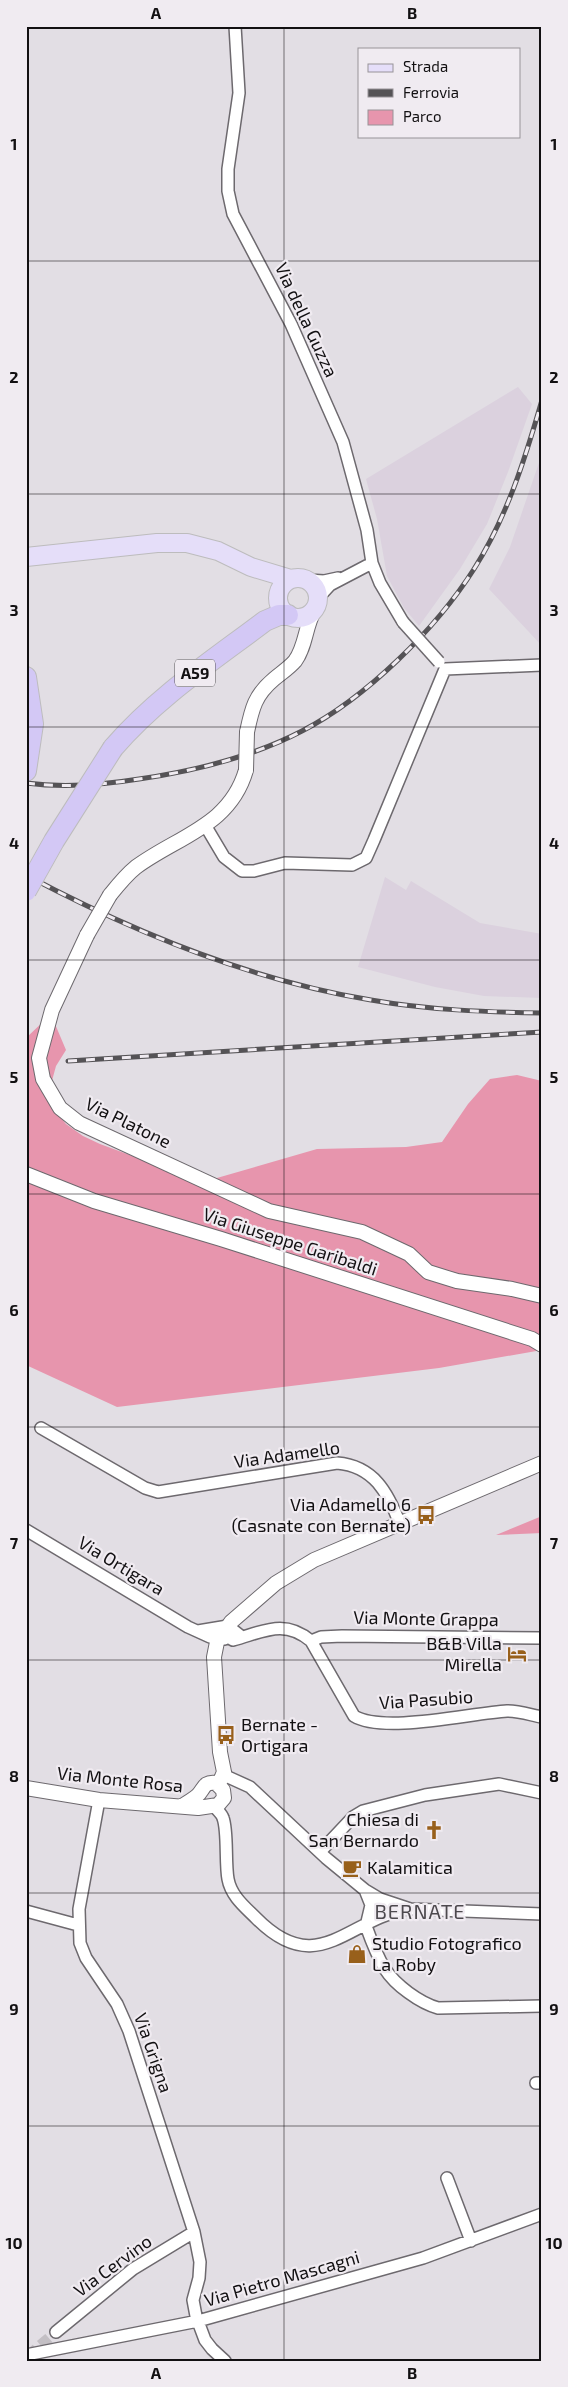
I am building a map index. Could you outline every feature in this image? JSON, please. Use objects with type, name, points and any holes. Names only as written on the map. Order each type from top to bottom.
[{"type":"highway","name":"A59","points":[[26,891],[54,841],[113,748],[138,720],[163,697],[265,621],[279,616],[287,610]]},
{"type":"highway","points":[[26,677],[32,707],[31,744],[26,771]]},
{"type":"main road","points":[[26,556],[157,543],[188,543],[218,551],[251,567],[299,580],[316,588],[316,605],[305,617],[287,610],[251,567]]},
{"type":"main road","points":[[287,610],[282,587],[299,580]]},
{"type":"street","name":"Via della Guzza","points":[[235,26],[240,93],[228,169],[228,191],[233,214],[291,324],[343,442],[366,530],[372,563],[380,583],[403,622],[442,666]]},
{"type":"street","points":[[316,605],[330,585],[372,563]]},
{"type":"street","points":[[299,580],[324,581],[344,576]]},
{"type":"street","name":"Via Platone","points":[[316,605],[307,626],[304,645],[294,661],[258,694],[251,712],[246,770],[238,792],[221,813],[137,867],[122,880],[110,896],[87,935],[52,1010],[44,1034],[39,1058],[44,1079],[60,1108],[79,1123],[269,1211],[362,1232],[409,1254],[428,1272],[457,1281],[512,1289],[542,1296]]},
{"type":"street","points":[[287,610],[304,645]]},
{"type":"street","points":[[205,825],[224,857],[242,872],[254,871],[285,862],[352,865],[362,861],[374,840],[442,666],[542,665]]},
{"type":"street","name":"Via Giuseppe Garibaldi","points":[[26,1174],[94,1201],[240,1245],[532,1339],[542,1346]]},
{"type":"street","name":"Via Adamello","points":[[42,1428],[145,1488],[158,1492],[337,1463],[354,1465],[377,1480],[392,1502],[400,1524]]},
{"type":"street","points":[[212,1806],[224,1798],[217,1783],[220,1752],[214,1657],[224,1635],[257,1598],[296,1570],[542,1463]]},
{"type":"street","name":"Via Ortigara","points":[[26,1530],[198,1631],[224,1635]]},
{"type":"street","name":"Via Pasubio","points":[[224,1635],[242,1637],[282,1627],[294,1629],[311,1641],[354,1716],[364,1721],[402,1722],[508,1711],[542,1717]]},
{"type":"street","points":[[198,1631],[224,1635]]},
{"type":"street","name":"Via Monte Grappa","points":[[311,1641],[321,1637],[342,1636],[542,1638]]},
{"type":"street","points":[[217,1783],[202,1800],[212,1806],[224,1820],[230,1888],[234,1895],[269,1930],[290,1941],[312,1946],[326,1945],[366,1926],[380,1916],[410,1909],[542,1914]]},
{"type":"street","points":[[182,1806],[217,1783],[250,1787],[364,1890],[380,1899],[410,1909]]},
{"type":"street","points":[[320,1852],[353,1817],[363,1811],[425,1795],[499,1784],[542,1793]]},
{"type":"street","name":"Via Monte Rosa","points":[[26,1788],[99,1800],[182,1806],[212,1806]]},
{"type":"street","name":"Via Grigna","points":[[99,1800],[78,1925],[80,1943],[86,1958],[117,2004],[129,2031],[194,2232],[200,2262],[199,2278],[193,2300],[198,2321],[212,2349],[225,2361]]},
{"type":"street","points":[[364,1890],[370,1905],[366,1926],[385,1969],[398,1984],[431,2006],[452,2008],[542,2006]]},
{"type":"street","points":[[26,1911],[78,1925]]},
{"type":"street","points":[[447,2178],[471,2241]]},
{"type":"street","name":"Via Pietro Mascagni","points":[[26,2355],[198,2321],[423,2258],[542,2214]]},
{"type":"street","name":"Via Cervino","points":[[56,2332],[133,2269],[194,2232]]},
{"type":"shaded area","points":[[518,387],[532,404],[487,524],[460,569],[419,626],[404,608],[387,576],[377,519],[366,479]]},
{"type":"shaded area","points":[[542,454],[542,646],[489,589],[510,547]]},
{"type":"shaded area","points":[[385,877],[406,890],[411,881],[480,923],[542,934],[542,998],[484,996],[435,987],[358,967]]},
{"type":"green space","points":[[46,1019],[55,1024],[66,1050],[56,1066],[50,1088],[53,1108],[66,1124],[83,1136],[100,1144],[203,1182],[317,1149],[406,1147],[442,1142],[468,1104],[490,1079],[517,1075],[542,1081],[542,1350],[439,1368],[117,1407],[26,1365],[26,1038]]},
{"type":"green space","points":[[542,1516],[542,1533],[496,1535]]},
{"type":"tunnel","points":[[28,2356],[56,2332]]},
{"type":"railway","points":[[26,783],[68,786],[97,784],[160,776],[223,762],[243,756],[302,731],[351,700],[375,681],[420,638],[440,615],[474,569],[506,508],[522,466],[542,400]]},
{"type":"railway","points":[[26,875],[151,935],[237,967],[281,980],[371,1000],[414,1006],[542,1013]]},
{"type":"railway","points":[[68,1061],[542,1032]]},
{"type":"place","name":"Via Adamello 6 (Casnate con Bernate)","points":[[426,1515]]},
{"type":"place","name":"B&B Villa Mirella","points":[[517,1654]]},
{"type":"place","name":"Bernate - Ortigara","points":[[226,1735]]},
{"type":"place","name":"Chiesa di San Bernardo","points":[[434,1830]]},
{"type":"place","name":"Kalamitica","points":[[352,1868]]},
{"type":"place","name":"Studio Fotografico La Roby","points":[[357,1954]]},
{"type":"district","name":"BERNATE","points":[[420,1912]]}]
